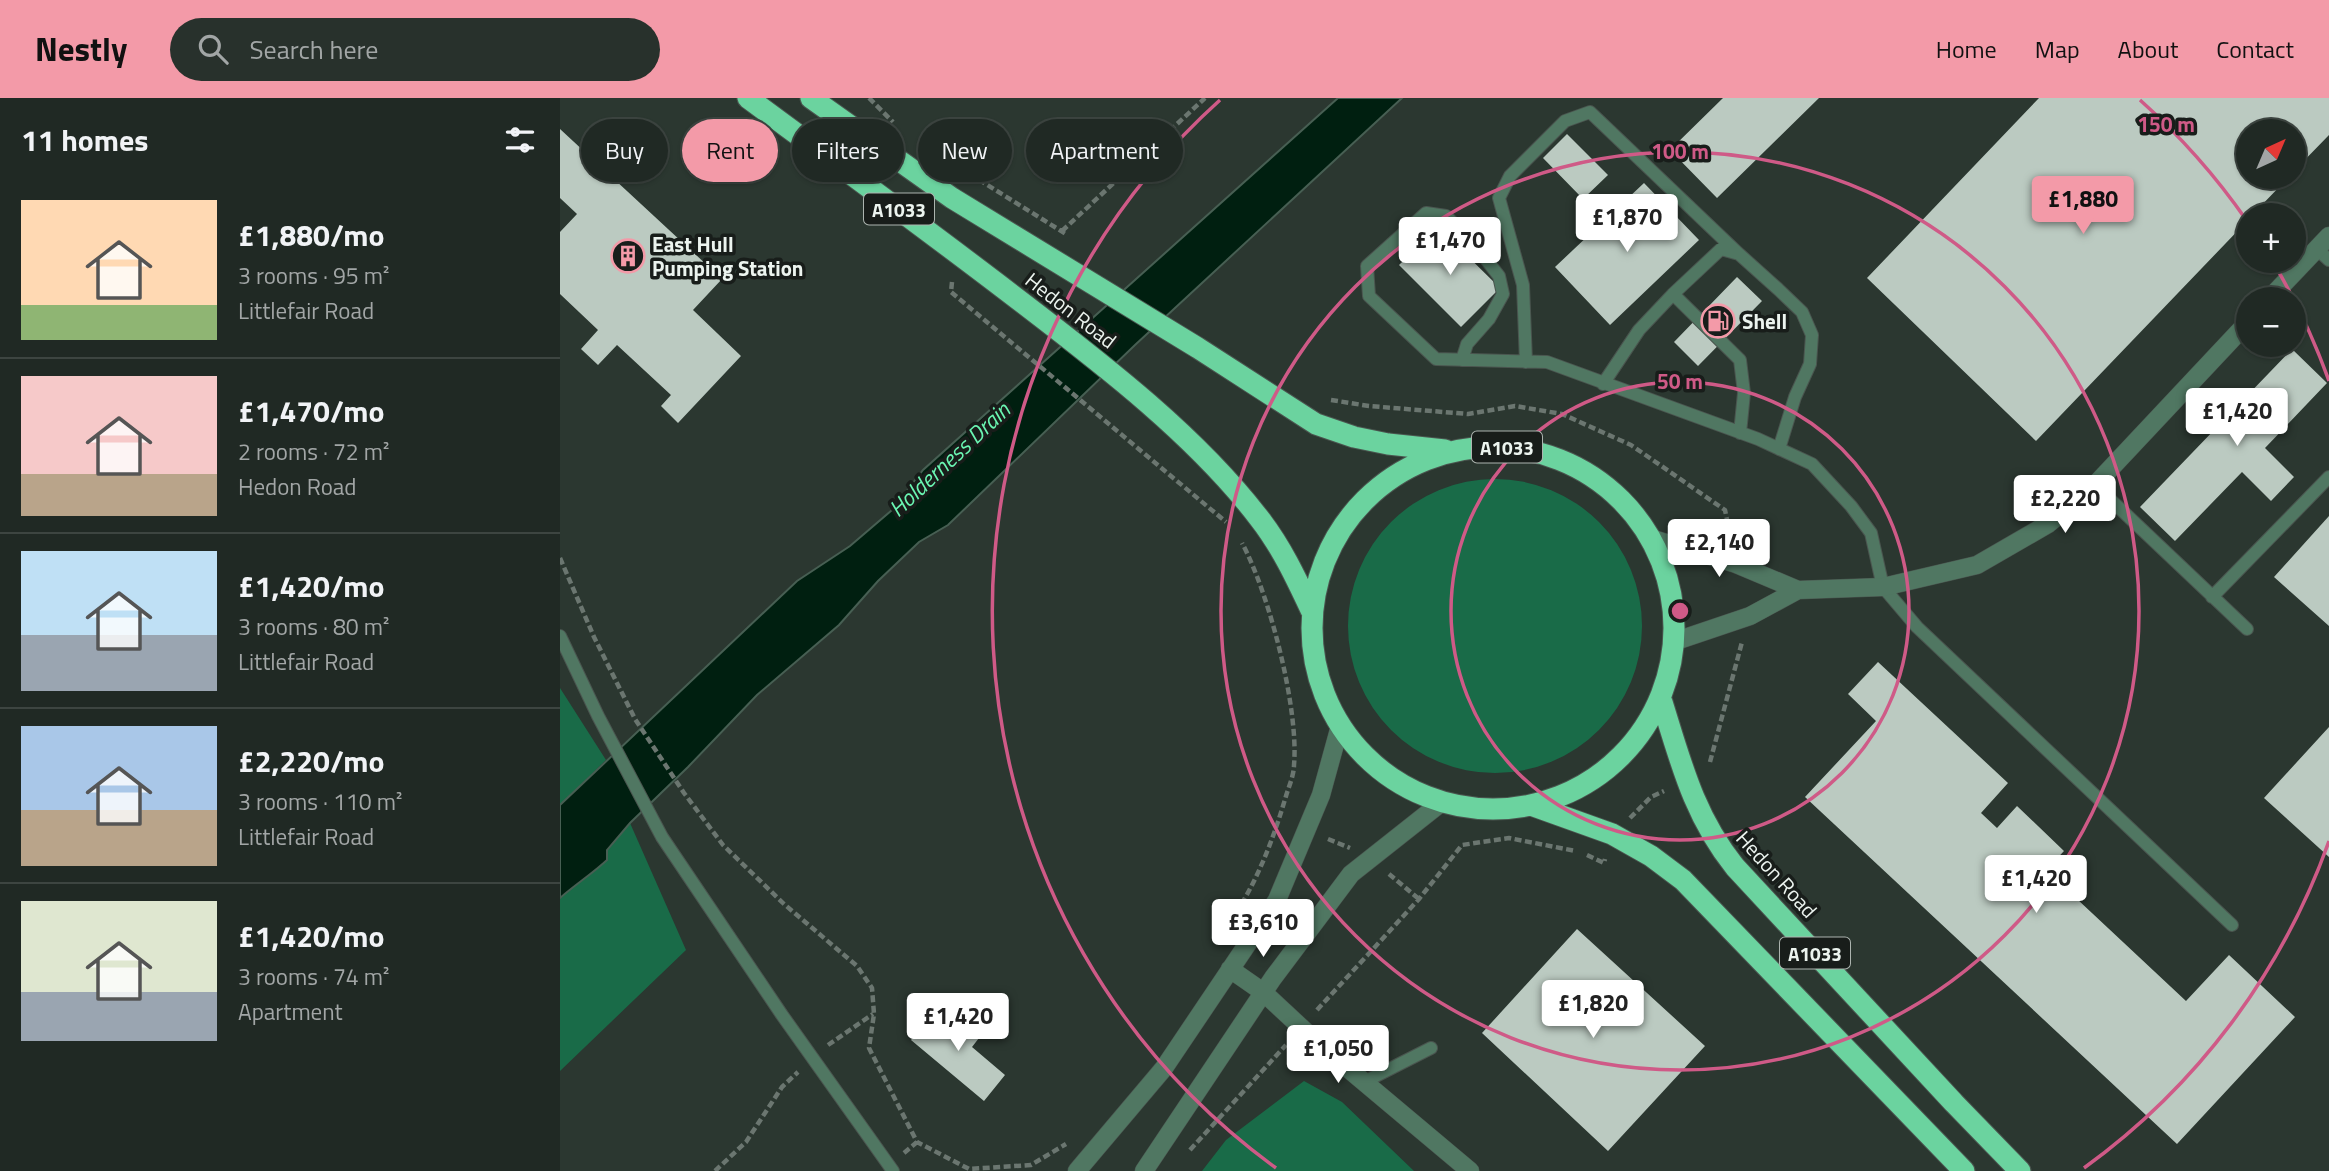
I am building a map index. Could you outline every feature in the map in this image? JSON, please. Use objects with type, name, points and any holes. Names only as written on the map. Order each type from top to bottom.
[{"type":"highway","name":"Hedon Road","points":[[748,98],[930,232],[1138,394],[1211,464],[1260,519],[1284,555],[1311,610]]},
{"type":"highway","name":"Hedon Road","points":[[811,98],[952,198],[1198,348],[1316,424],[1377,442],[1449,451]]},
{"type":"highway","name":"A1033","points":[[1501,446],[1565,461],[1591,475],[1624,503],[1650,538],[1664,571],[1672,606],[1673,642],[1662,702],[1623,754],[1580,787],[1531,805],[1487,809],[1443,802],[1403,785],[1368,760],[1340,726],[1316,671],[1311,610],[1325,556],[1354,509],[1397,472],[1449,451],[1501,446]]},
{"type":"highway","name":"Hedon Road","points":[[1662,702],[1696,805],[1716,843],[1735,867],[2020,1171]]},
{"type":"highway","name":"A1033","points":[[1531,805],[1612,834],[1651,856],[1684,880],[1964,1171]]},
{"type":"street","points":[[2282,287],[2325,248]]},
{"type":"street","points":[[1650,538],[1736,564],[1798,590],[1883,587],[1978,565],[2048,524],[2095,485],[2236,335]]},
{"type":"street","points":[[1673,642],[1750,616],[1798,590]]},
{"type":"street","points":[[1077,1171],[1164,1068],[1277,900],[1321,795],[1340,726]]},
{"type":"street","points":[[1144,1171],[1263,992],[1351,874],[1443,802]]},
{"type":"street","points":[[1230,969],[1263,992],[1470,1171]]},
{"type":"lane","points":[[1526,362],[1523,285],[1499,198],[1510,176],[1565,121],[1590,112],[1802,312],[1812,335],[1810,364],[1795,397],[1779,449]]},
{"type":"lane","points":[[1462,360],[1468,344],[1489,319],[1503,294],[1499,276],[1474,243],[1446,216],[1426,213],[1367,266],[1367,274],[1369,296],[1436,359],[1462,360],[1526,362],[1547,362],[1740,433],[1812,464],[1851,506],[1871,533],[1883,587],[1917,627],[2232,925]]},
{"type":"lane","points":[[1602,384],[1639,330],[1721,249],[1739,254]]},
{"type":"lane","points":[[1673,295],[1740,360],[1744,393],[1740,433]]},
{"type":"lane","points":[[2212,597],[2329,477]]},
{"type":"lane","points":[[2095,485],[2247,629]]},
{"type":"lane","points":[[560,636],[598,716],[662,837],[812,1058],[893,1171]]},
{"type":"lane","points":[[1364,1082],[1431,1048]]},
{"type":"path","points":[[1062,231],[1205,98]]},
{"type":"path","points":[[982,182],[1073,238]]},
{"type":"path","points":[[1034,361],[1235,530]]},
{"type":"path","points":[[1330,399],[1369,406],[1468,414],[1515,406],[1562,414],[1631,446],[1725,510],[1736,564]]},
{"type":"path","points":[[1231,921],[1252,887],[1276,829],[1294,766],[1291,701],[1269,615],[1251,558],[1240,539]]},
{"type":"path","points":[[560,558],[594,637],[635,719],[684,793],[723,845],[784,905],[858,966],[872,988],[874,1014],[869,1048],[917,1142],[970,1169],[1031,1165],[1078,1137]]},
{"type":"path","points":[[1181,1160],[1419,898],[1462,845],[1509,838],[1577,851],[1604,863],[1612,834],[1651,797],[1687,780],[1705,779],[1750,616]]},
{"type":"path","points":[[715,1171],[746,1142],[782,1087],[812,1058],[874,1014]]},
{"type":"green space","points":[[1495,479],[1524,482],[1551,490],[1577,504],[1599,522],[1617,544],[1631,570],[1639,597],[1642,626],[1639,655],[1631,682],[1617,708],[1599,730],[1577,748],[1551,762],[1524,770],[1495,773],[1466,770],[1439,762],[1413,748],[1391,730],[1373,708],[1359,682],[1351,655],[1348,626],[1351,597],[1359,570],[1373,544],[1391,522],[1413,504],[1439,490],[1466,482]]},
{"type":"green space","points":[[560,688],[606,760],[560,805]]},
{"type":"green space","points":[[630,823],[686,950],[560,1071],[560,898],[607,860],[607,851]]},
{"type":"green space","points":[[1304,1081],[1342,1102],[1414,1171],[1202,1171],[1226,1140]]},
{"type":"water","name":"Holderness Drain","points":[[1338,98],[1402,98],[1135,345],[948,525],[919,542],[878,581],[839,625],[757,695],[630,823],[607,850],[607,860],[560,898],[560,805],[797,581],[850,546],[892,510],[923,470]]},
{"type":"building","points":[[1723,98],[1819,98],[1717,198],[1670,150]]},
{"type":"building","points":[[2039,98],[2329,98],[2329,135],[2306,159],[2306,119],[2236,119],[2236,189],[2277,189],[2264,203],[2236,203],[2236,233],[2036,441],[1867,278]]},
{"type":"building","name":"East Hull Pumping Station","points":[[560,129],[581,148],[581,182],[617,182],[722,279],[693,310],[741,356],[678,423],[661,406],[671,395],[617,345],[598,365],[581,349],[598,330],[560,294],[560,232],[577,214],[560,198]]},
{"type":"building","points":[[1567,134],[1608,175],[1583,199],[1543,158]]},
{"type":"building","points":[[1644,183],[1699,240],[1610,325],[1555,267]]},
{"type":"building","points":[[1438,227],[1500,288],[1461,327],[1399,265]]},
{"type":"building","name":"Shell","points":[[1737,277],[1762,301],[1698,366],[1674,342]]},
{"type":"building","points":[[2284,357],[2300,357],[2327,383],[2265,448],[2294,477],[2271,501],[2242,472],[2175,541],[2140,507]]},
{"type":"building","points":[[2329,516],[2329,626],[2274,577]]},
{"type":"building","points":[[1878,662],[2008,783],[1981,813],[1997,828],[2017,806],[2064,851],[2046,870],[2186,1001],[2229,955],[2295,1017],[2177,1144],[1805,797],[1876,721],[1848,694]]},
{"type":"building","points":[[2329,727],[2329,857],[2264,798]]},
{"type":"building","points":[[1577,929],[1705,1046],[1608,1151],[1482,1033]]},
{"type":"building","points":[[940,1005],[979,1038],[972,1047],[1005,1075],[984,1101],[911,1040]]},
{"type":"place","name":"East Hull Pumping Station","points":[[628,256]]},
{"type":"place","name":"Shell","points":[[1718,321]]}]
